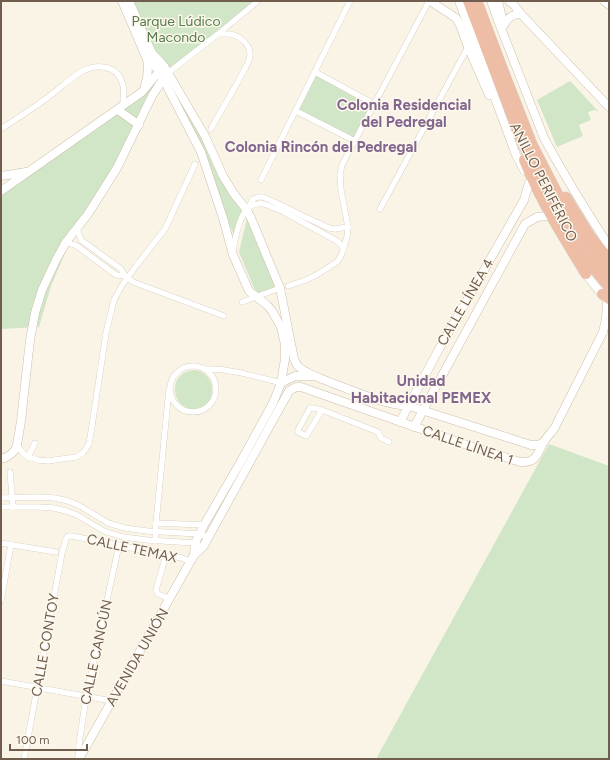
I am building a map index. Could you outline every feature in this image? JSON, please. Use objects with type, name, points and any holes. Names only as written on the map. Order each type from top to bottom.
[{"type":"highway","points":[[473,2],[478,44],[531,178],[547,209],[586,274]]},
{"type":"highway","points":[[473,2],[503,70],[532,144],[569,216],[600,262],[609,272]]},
{"type":"highway","points":[[473,2],[530,150],[573,232],[609,280]]},
{"type":"highway","name":"ANILLO PERIFÉRICO","points":[[473,2],[514,89],[529,129],[543,158],[590,236],[609,259]]},
{"type":"highway","name":"ANILLO PERIFÉRICO","points":[[473,2],[523,145],[567,231],[607,297]]},
{"type":"street","points":[[122,1],[146,57],[148,66],[147,80],[142,92]]},
{"type":"street","points":[[129,1],[152,53],[205,136],[223,176],[234,194],[248,208],[251,218],[284,287],[294,359],[296,364],[303,370],[316,376]]},
{"type":"street","points":[[1,190],[142,92],[151,81],[218,34],[258,1]]},
{"type":"street","points":[[261,180],[350,1]]},
{"type":"street","points":[[242,302],[306,280],[337,262],[344,248],[348,226],[341,190],[340,174],[342,165],[430,1],[456,18]]},
{"type":"street","points":[[445,1],[445,4],[460,25],[505,132],[529,183],[547,216],[577,264],[607,297],[606,319],[603,332],[554,429],[544,442]]},
{"type":"street","points":[[498,1],[504,25],[563,172]]},
{"type":"street","points":[[509,1],[609,107]]},
{"type":"street","points":[[604,1],[609,5]]},
{"type":"street","points":[[473,2],[516,154]]},
{"type":"street","points":[[473,2],[499,23],[537,123],[563,172],[609,246]]},
{"type":"street","points":[[504,25],[514,14],[521,14]]},
{"type":"street","points":[[211,129],[238,82],[250,56],[247,43],[240,38],[231,34],[218,34]]},
{"type":"street","points":[[380,209],[468,47]]},
{"type":"street","points":[[146,57],[164,72]]},
{"type":"street","points":[[1,129],[89,68],[105,66],[112,69],[119,75],[123,83],[120,108]]},
{"type":"street","points":[[1,458],[5,458],[11,454],[17,445],[30,340],[35,314],[42,290],[66,242],[88,214],[117,168],[152,96],[158,87],[164,72]]},
{"type":"street","name":"AVENIDA UNIÓN","points":[[164,72],[201,152],[223,218],[233,255],[249,291],[267,305],[281,326],[284,345],[285,359],[281,383],[273,403],[244,457],[204,525],[203,536]]},
{"type":"street","points":[[315,72],[374,104]]},
{"type":"street","points":[[151,81],[158,87]]},
{"type":"street","points":[[120,108],[139,124]]},
{"type":"street","points":[[296,111],[355,141]]},
{"type":"street","points":[[17,445],[28,457],[38,460],[48,461],[76,457],[84,453],[89,444],[106,333],[114,300],[126,277],[165,229],[195,164]]},
{"type":"street","points":[[1,176],[29,172]]},
{"type":"street","name":"CALLE LÍNEA 4","points":[[400,422],[439,349],[524,200],[529,183]]},
{"type":"street","points":[[233,255],[235,239],[243,216],[253,200],[258,197],[263,197],[285,207],[338,241],[344,248]]},
{"type":"street","name":"CALLE LÍNEA 4","points":[[414,427],[525,224],[537,218],[547,216]]},
{"type":"street","points":[[304,220],[335,229],[348,226]]},
{"type":"street","points":[[77,228],[81,240],[121,269],[126,277],[133,282],[224,316]]},
{"type":"street","points":[[66,242],[77,246],[116,275],[126,277]]},
{"type":"street","points":[[155,541],[155,531],[169,389],[170,382],[178,370],[191,365],[198,366],[211,374],[215,381],[216,389],[215,397],[211,404],[204,410],[188,412],[174,404],[170,397],[169,389]]},
{"type":"street","points":[[205,369],[214,368],[281,383],[295,376],[316,376]]},
{"type":"street","name":"CALLE LÍNEA 1","points":[[316,376],[384,402],[423,410],[531,446],[544,442]]},
{"type":"street","name":"CALLE LÍNEA 1","points":[[292,389],[301,387],[414,427],[520,462],[527,463],[532,461],[544,442]]},
{"type":"street","name":"AVENIDA UNIÓN","points":[[79,759],[193,558],[203,536],[246,468],[286,396],[292,389]]},
{"type":"street","points":[[353,406],[358,399],[358,393]]},
{"type":"street","points":[[322,410],[306,436],[298,432],[310,408],[313,408],[322,410],[378,432],[380,438],[389,442]]},
{"type":"street","points":[[28,457],[35,443]]},
{"type":"street","points":[[10,472],[13,507]]},
{"type":"street","points":[[1,498],[55,498],[80,506],[108,523],[126,528],[203,536]]},
{"type":"street","points":[[1,507],[38,507],[66,510],[104,531],[123,537],[199,545]]},
{"type":"street","points":[[156,523],[204,525]]},
{"type":"street","name":"CALLE CONTOY","points":[[24,759],[62,552],[66,539],[68,536],[72,536]]},
{"type":"street","name":"CALLE TEMAX","points":[[72,536],[182,558],[193,558]]},
{"type":"street","points":[[1,543],[56,552]]},
{"type":"street","points":[[1,601],[11,544]]},
{"type":"street","name":"CALLE CANCÚN","points":[[79,759],[79,744],[86,697],[119,545]]},
{"type":"street","points":[[166,555],[156,590],[158,594],[170,599]]},
{"type":"street","points":[[1,681],[112,701]]},
{"type":"green space","name":"Parque Lúdico Macondo","points":[[133,1],[255,1],[169,71],[153,51]]},
{"type":"green space","points":[[159,71],[163,78],[139,125],[68,246],[51,286],[39,327],[1,329],[1,191],[118,111]]},
{"type":"green space","points":[[316,75],[372,105],[355,139],[298,110]]},
{"type":"green space","points":[[169,78],[243,209],[234,236],[216,189],[165,81]]},
{"type":"green space","points":[[570,81],[599,112],[595,110],[588,112],[591,120],[579,125],[583,136],[557,147],[537,100]]},
{"type":"green space","points":[[248,214],[279,286],[259,294],[254,288],[239,252]]},
{"type":"green space","points":[[193,370],[201,372],[207,376],[211,383],[212,390],[208,403],[203,408],[196,410],[188,409],[181,405],[175,392],[175,385],[178,378],[184,373]]},
{"type":"green space","points":[[549,444],[609,466],[609,759],[376,759]]},
{"type":"district","name":"Colonia Residencial del Pedregal","points":[[404,114]]},
{"type":"district","name":"Colonia Rincón del Pedregal","points":[[321,147]]},
{"type":"district","name":"Unidad Habitacional PEMEX","points":[[421,390]]}]
